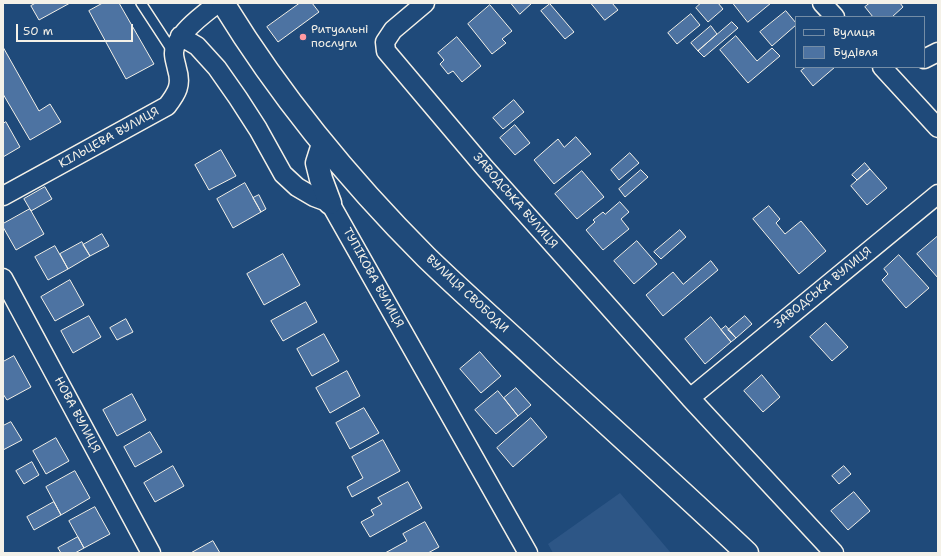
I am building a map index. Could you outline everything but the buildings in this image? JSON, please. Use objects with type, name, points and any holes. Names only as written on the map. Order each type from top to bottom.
[{"type":"main road","name":"ВУЛИЦЯ СВОБОДИ","points":[[223,3],[273,79],[322,144],[426,257],[747,553]]},
{"type":"main road","points":[[322,144],[317,163],[321,180],[330,203]]},
{"type":"street","points":[[173,52],[180,36],[197,19],[218,3]]},
{"type":"street","name":"ЗАВОДСЬКА ВУЛИЦЯ","points":[[425,3],[393,30],[386,42],[386,51],[489,172],[690,398],[834,553]]},
{"type":"street","points":[[822,3],[834,16]]},
{"type":"street","points":[[180,36],[197,46],[216,68],[246,110],[283,174],[297,188],[330,203]]},
{"type":"street","name":"КІЛЬЦЕВА ВУЛИЦЯ","points":[[3,196],[167,106],[177,93],[180,79],[173,52]]},
{"type":"street","points":[[925,59],[938,52]]},
{"type":"street","points":[[888,68],[938,128]]},
{"type":"street","name":"ЗАВОДСЬКА ВУЛИЦЯ","points":[[690,398],[938,194]]},
{"type":"street","name":"ТУПІКОВА ВУЛИЦЯ","points":[[330,203],[528,553]]},
{"type":"street","name":"НОВА ВУЛИЦЯ","points":[[3,278],[151,553]]},
{"type":"lane","points":[[142,3],[173,52]]},
{"type":"shaded area","points":[[620,493],[671,553],[553,553],[548,544]]},
{"type":"place","name":"Ритуальні послуги","points":[[303,37]]}]
